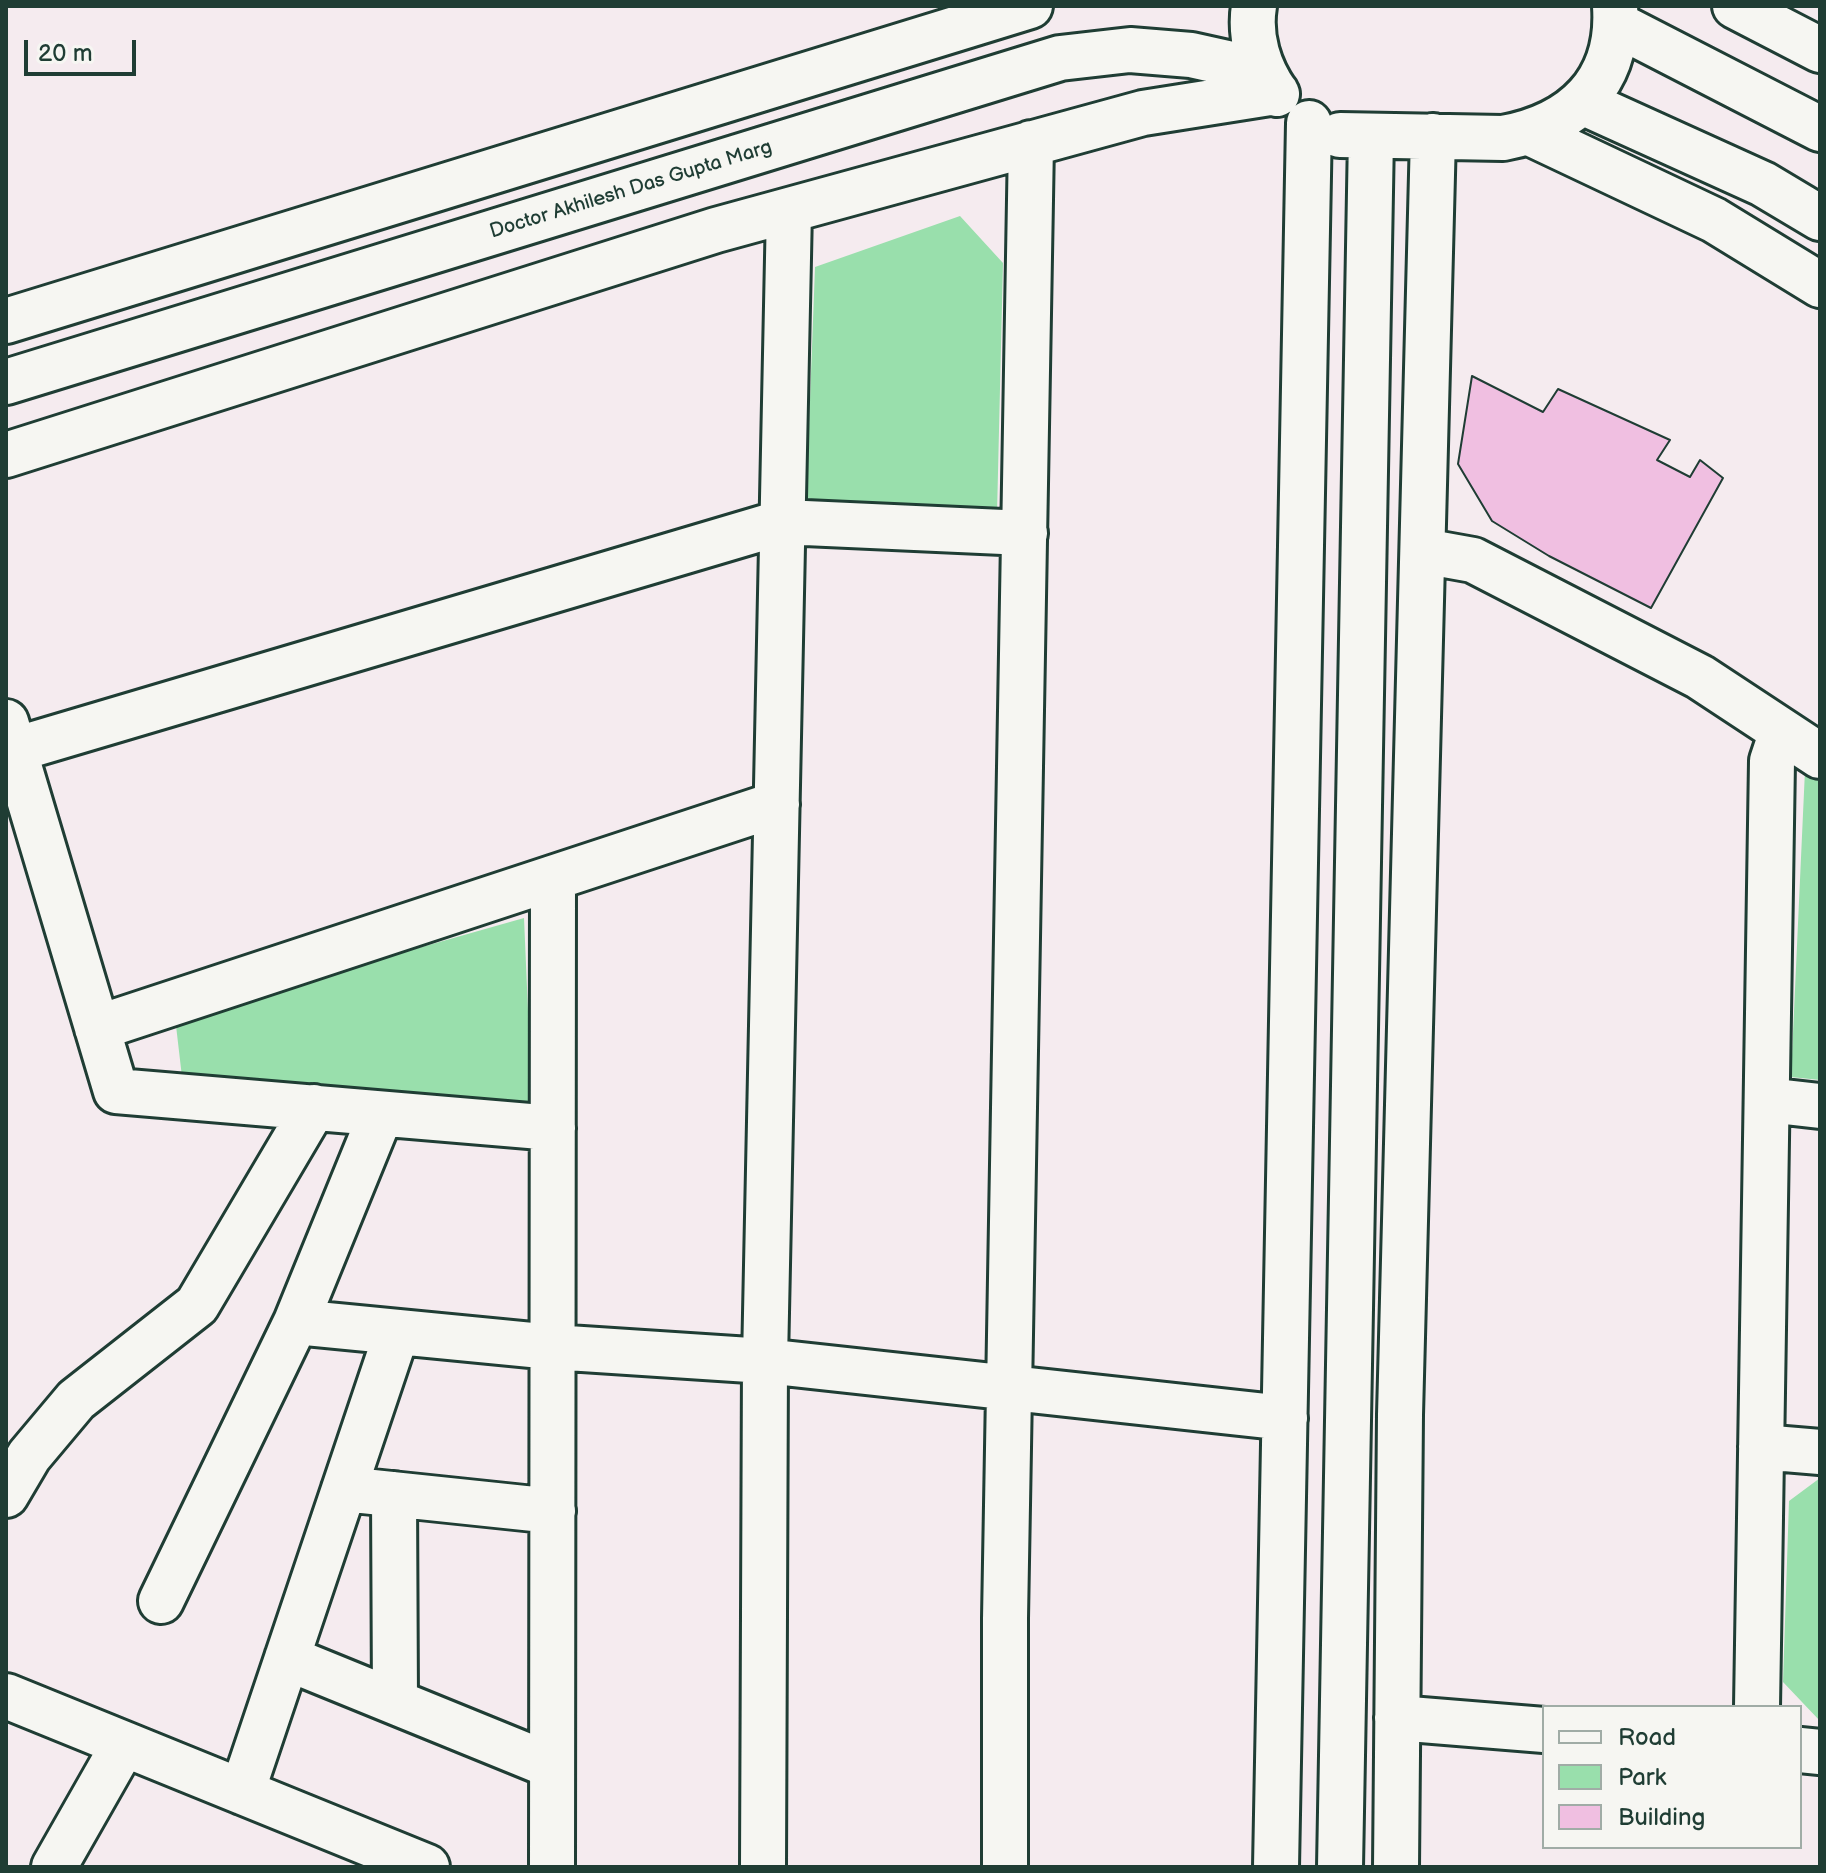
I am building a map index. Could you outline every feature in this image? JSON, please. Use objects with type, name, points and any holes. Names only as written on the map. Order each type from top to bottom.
[{"type":"street","points":[[6,321],[1030,6]]},
{"type":"street","points":[[1254,6],[1252,16],[1257,56],[1269,82],[1309,123],[1336,135],[1503,138],[1530,133],[1557,121],[1582,102],[1597,82],[1610,55],[1615,15],[1820,129]]},
{"type":"street","points":[[1735,6],[1820,50]]},
{"type":"street","name":"Doctor Akhilesh Das Gupta Marg","points":[[6,382],[1060,58],[1130,50],[1191,55],[1269,82]]},
{"type":"street","points":[[6,455],[716,230],[1143,113],[1269,82]]},
{"type":"street","points":[[1582,102],[1763,184],[1820,218]]},
{"type":"street","points":[[1276,1867],[1309,123]]},
{"type":"street","points":[[1530,133],[1714,220],[1820,285]]},
{"type":"street","points":[[1340,1867],[1371,136]]},
{"type":"street","points":[[1396,1867],[1400,1415],[1433,136]]},
{"type":"street","points":[[1005,1867],[1005,1618],[1031,143]]},
{"type":"street","points":[[763,1867],[765,1361],[789,210]]},
{"type":"street","points":[[553,1128],[116,1091],[10,736],[783,522],[1025,533]]},
{"type":"street","points":[[1423,551],[1473,560],[1700,677],[1820,756]]},
{"type":"street","points":[[1757,1705],[1772,761],[1782,731]]},
{"type":"street","points":[[97,1028],[777,804]]},
{"type":"street","points":[[552,1867],[553,878]]},
{"type":"street","points":[[1767,1100],[1820,1106]]},
{"type":"street","points":[[6,1495],[29,1456],[76,1400],[197,1305],[314,1107]]},
{"type":"street","points":[[161,1601],[296,1322],[381,1114]]},
{"type":"street","points":[[296,1322],[552,1347],[765,1361],[1285,1418]]},
{"type":"street","points":[[242,1792],[397,1332]]},
{"type":"street","points":[[1761,1447],[1820,1452]]},
{"type":"street","points":[[344,1489],[553,1511]]},
{"type":"street","points":[[394,1494],[395,1702]]},
{"type":"street","points":[[287,1658],[552,1766]]},
{"type":"street","points":[[6,1696],[427,1867]]},
{"type":"street","points":[[1397,1718],[1542,1730]]},
{"type":"street","points":[[54,1867],[124,1744]]},
{"type":"green space","points":[[960,216],[1003,263],[997,514],[806,507],[815,267]]},
{"type":"green space","points":[[1805,770],[1820,780],[1820,1080],[1791,1077]]},
{"type":"green space","points":[[524,918],[532,1104],[182,1077],[175,1017]]},
{"type":"green space","points":[[1820,1478],[1820,1721],[1783,1682],[1789,1501]]},
{"type":"building","points":[[1472,376],[1543,412],[1558,389],[1670,440],[1657,460],[1690,477],[1700,460],[1723,478],[1651,608],[1549,556],[1492,521],[1458,464]]}]
